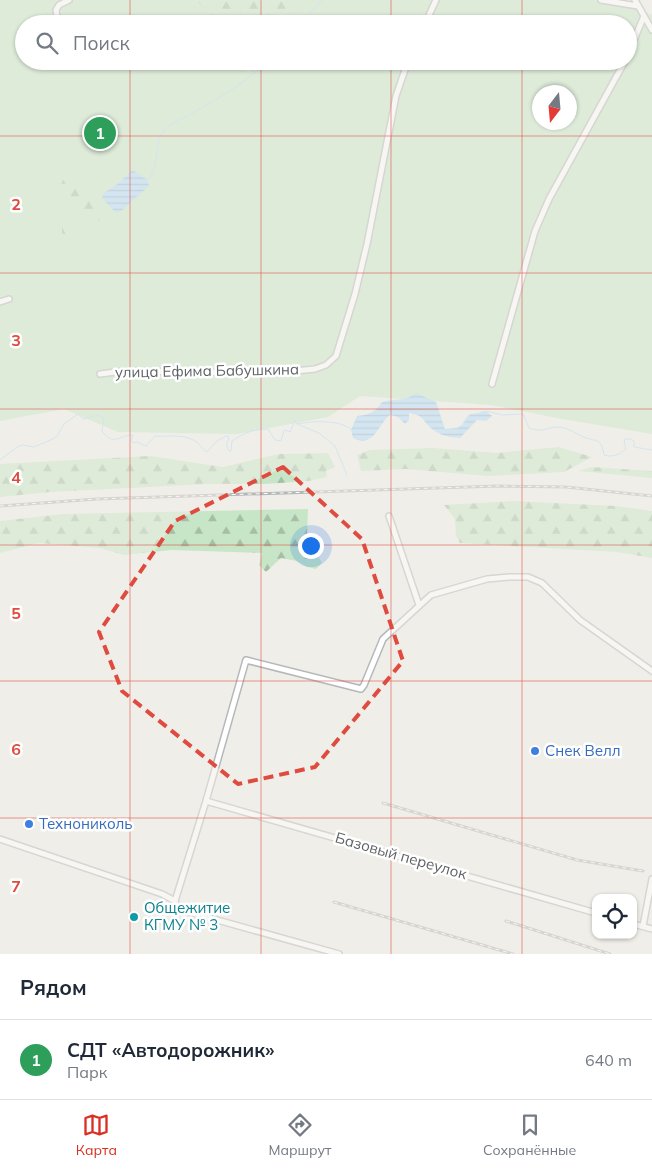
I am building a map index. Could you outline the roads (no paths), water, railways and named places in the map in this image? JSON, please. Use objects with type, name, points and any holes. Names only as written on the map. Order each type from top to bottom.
[{"type":"street","points":[[57,15],[58,5],[69,0]]},
{"type":"street","points":[[429,15],[436,0]]},
{"type":"street","points":[[601,0],[638,6]]},
{"type":"street","points":[[635,0],[652,30]]},
{"type":"street","points":[[637,33],[644,16]]},
{"type":"street","name":"улица Ефима Бабушкина","points":[[100,374],[123,371],[274,373],[315,369],[336,356],[355,294],[367,244],[396,96],[405,70]]},
{"type":"street","points":[[492,384],[535,231],[549,199],[620,70]]},
{"type":"street","points":[[0,302],[9,299]]},
{"type":"street","points":[[389,516],[419,605]]},
{"type":"street","points":[[175,901],[246,660],[361,689],[383,639],[431,595],[487,579],[528,577],[542,583],[580,620],[652,671]]},
{"type":"street","name":"Базовый переулок","points":[[206,801],[592,912]]},
{"type":"street","points":[[0,839],[162,894],[175,901],[178,908],[339,954]]},
{"type":"street","points":[[643,926],[652,879]]},
{"type":"street","points":[[637,925],[652,929]]},
{"type":"water","points":[[132,170],[148,180],[149,186],[121,211],[116,213],[102,198],[104,193],[119,183]]},
{"type":"water","points":[[416,393],[436,402],[445,429],[457,428],[463,424],[469,415],[486,411],[492,416],[486,421],[477,420],[460,438],[449,437],[439,433],[432,429],[421,417],[414,414],[409,413],[409,420],[405,424],[398,417],[390,415],[376,433],[367,440],[353,438],[351,430],[357,416],[372,412],[382,402],[404,399]]},
{"type":"waterway","points":[[308,15],[322,0]]},
{"type":"waterway","points":[[148,180],[155,166],[160,137],[170,125],[234,88],[259,70]]},
{"type":"waterway","points":[[481,412],[486,411],[502,415],[523,414],[529,428],[533,429],[565,428],[599,442],[604,455],[607,456],[616,455],[626,449],[625,439],[634,441],[634,447],[652,450]]},
{"type":"waterway","points":[[0,460],[22,445],[34,447],[53,439],[64,424],[78,414],[83,419],[98,415],[104,418],[102,431],[106,436],[113,439],[133,435],[131,441],[133,443],[137,442],[146,446],[155,436],[178,436],[193,440],[207,452],[217,441],[226,436],[229,439],[227,448],[231,451],[232,441],[258,430],[268,429],[275,440],[281,441],[284,430],[290,432],[295,420],[297,424],[333,422],[347,426],[352,430]]},
{"type":"waterway","points":[[463,423],[469,415],[473,414]]},
{"type":"waterway","points":[[297,424],[319,433],[335,446],[347,475]]},
{"type":"railway","points":[[0,506],[97,499],[498,486],[566,487],[652,496]]},
{"type":"railway","points":[[383,803],[577,860],[643,871]]},
{"type":"railway","points":[[334,902],[513,954]]},
{"type":"railway","points":[[506,921],[610,954]]},
{"type":"place","name":"СДТ «Автодорожник»","points":[[100,133]]},
{"type":"place","name":"Снек Велл","points":[[535,751]]},
{"type":"place","name":"Технониколь","points":[[29,824]]},
{"type":"place","name":"Общежитие КГМУ № 3","points":[[134,917]]}]
